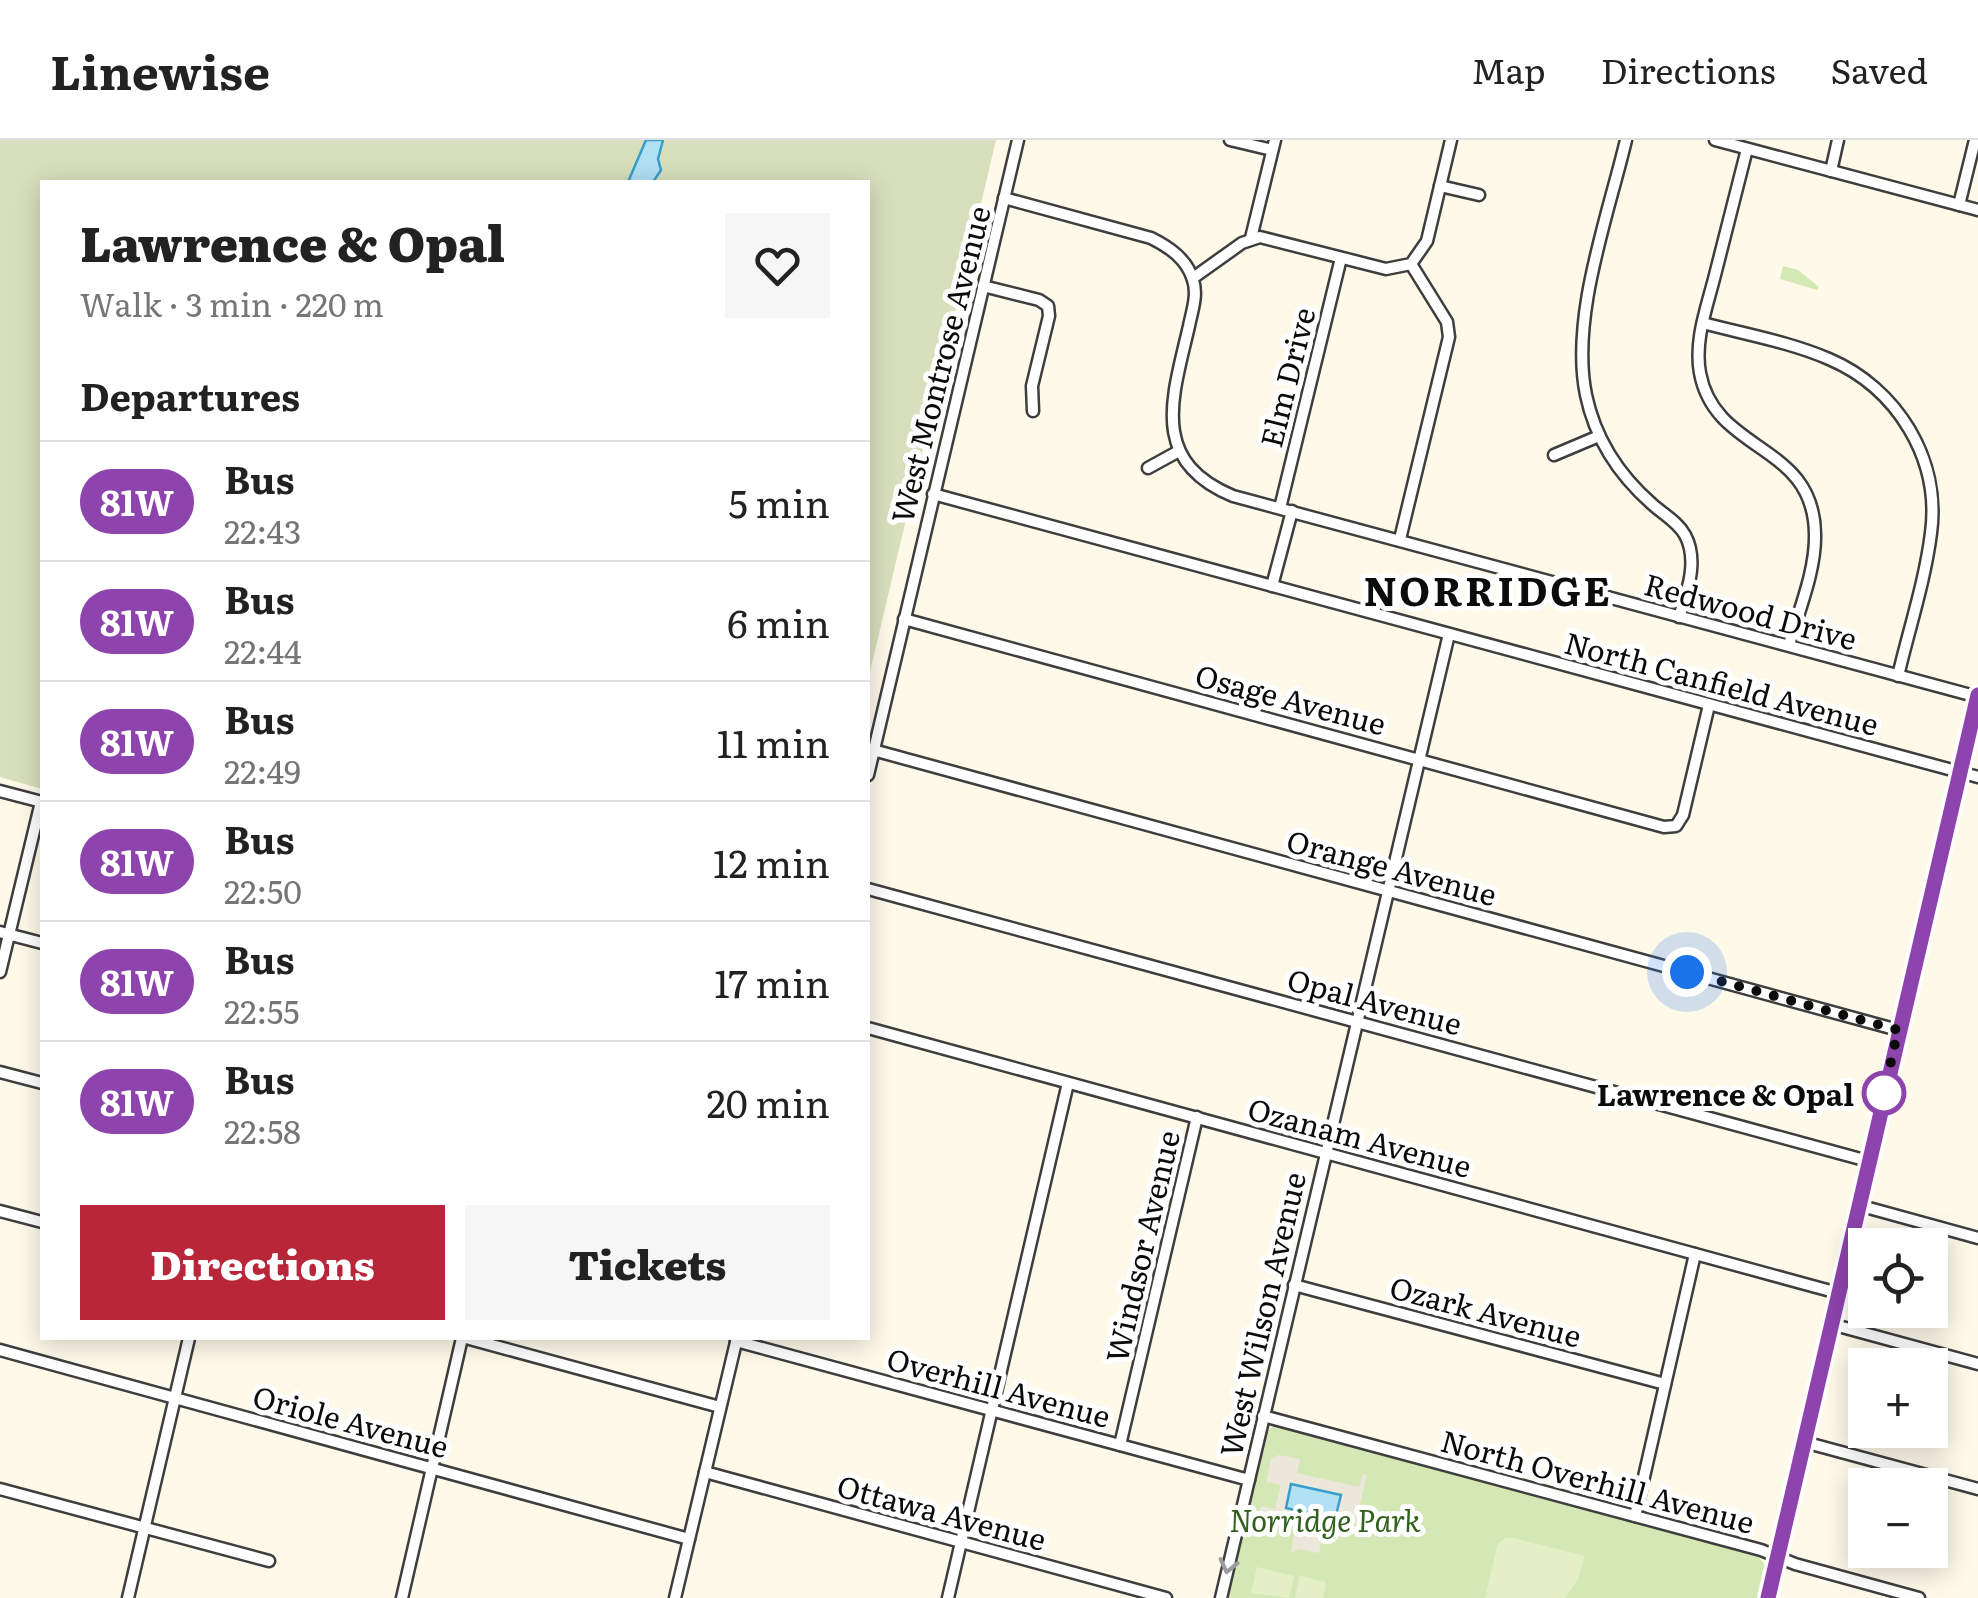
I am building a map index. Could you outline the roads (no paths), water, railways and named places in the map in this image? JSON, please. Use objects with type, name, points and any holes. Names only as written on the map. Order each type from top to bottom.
[{"type":"main road","points":[[1768,1598],[1978,696]]},
{"type":"street","name":"West Montrose Avenue","points":[[870,767],[1018,140]]},
{"type":"street","points":[[1230,140],[1273,145],[1250,238]]},
{"type":"street","points":[[1193,278],[1250,238],[1273,240],[1386,269],[1410,264],[1427,241],[1452,140]]},
{"type":"street","points":[[1626,140],[1582,333],[1583,384],[1600,436],[1630,482],[1686,535],[1691,573],[1679,617]]},
{"type":"street","points":[[1715,140],[1978,210]]},
{"type":"street","points":[[1831,171],[1838,140]]},
{"type":"street","points":[[1959,205],[1975,140]]},
{"type":"street","points":[[1747,149],[1703,322],[1698,363],[1711,405],[1738,434],[1790,469],[1802,486],[1813,516],[1815,547],[1790,646]]},
{"type":"street","points":[[1440,186],[1479,195]]},
{"type":"street","points":[[1004,198],[1151,238],[1178,255],[1193,278],[1194,305],[1171,412],[1171,426],[1180,450],[1148,468]]},
{"type":"street","name":"Elm Drive","points":[[1272,586],[1341,258]]},
{"type":"street","points":[[1400,539],[1449,337],[1447,322],[1410,264]]},
{"type":"street","points":[[983,286],[1045,302],[1050,310],[1032,386],[1034,411]]},
{"type":"street","points":[[1703,322],[1842,364],[1876,388],[1910,430],[1929,481],[1932,522],[1898,676]]},
{"type":"street","points":[[1554,455],[1600,436]]},
{"type":"street","name":"Redwood Drive","points":[[1180,450],[1210,486],[1286,510],[1978,696]]},
{"type":"street","name":"North Canfield Avenue","points":[[932,494],[1978,778]]},
{"type":"street","name":"Osage Avenue","points":[[904,619],[1664,827],[1676,826],[1683,815],[1708,704]]},
{"type":"street","name":"West Wilson Avenue","points":[[1221,1598],[1449,634]]},
{"type":"street","name":"Orange Avenue","points":[[874,750],[1898,1030]]},
{"type":"street","points":[[0,791],[40,801]]},
{"type":"street","points":[[0,972],[4,933],[40,809]]},
{"type":"street","name":"Opal Avenue","points":[[870,889],[1868,1161]]},
{"type":"street","points":[[4,933],[40,943]]},
{"type":"street","name":"Ozanam Avenue","points":[[870,1029],[1838,1293]]},
{"type":"street","points":[[0,1072],[40,1082]]},
{"type":"street","points":[[948,1598],[1068,1083]]},
{"type":"street","name":"Windsor Avenue","points":[[1120,1444],[1197,1117]]},
{"type":"street","points":[[1858,1206],[1978,1238]]},
{"type":"street","points":[[0,1210],[40,1221]]},
{"type":"street","points":[[1634,1516],[1696,1254]]},
{"type":"street","name":"Ozark Avenue","points":[[1294,1285],[1665,1384]]},
{"type":"street","points":[[1831,1324],[1978,1364]]},
{"type":"street","points":[[128,1598],[188,1340]]},
{"type":"street","points":[[402,1598],[464,1340]]},
{"type":"street","points":[[471,1340],[720,1407]]},
{"type":"street","points":[[675,1598],[736,1340]]},
{"type":"street","name":"Overhill Avenue","points":[[740,1340],[1248,1480]]},
{"type":"street","name":"Oriole Avenue","points":[[0,1350],[690,1538]]},
{"type":"street","name":"North Overhill Avenue","points":[[1263,1416],[1919,1598]]},
{"type":"street","points":[[1804,1442],[1978,1490]]},
{"type":"street","name":"Ottawa Avenue","points":[[706,1472],[1166,1598]]},
{"type":"street","points":[[0,1488],[269,1560]]},
{"type":"water","points":[[646,140],[663,140],[658,159],[661,170],[654,180],[629,180]]},
{"type":"water","points":[[1291,1484],[1341,1495],[1335,1519],[1286,1508]]},
{"type":"place","name":"Lawrence & Opal","points":[[1884,1093]]},
{"type":"district","name":"NORRIDGE","points":[[1488,588]]},
{"type":"park label","name":"Norridge Park","points":[[1325,1519]]}]
